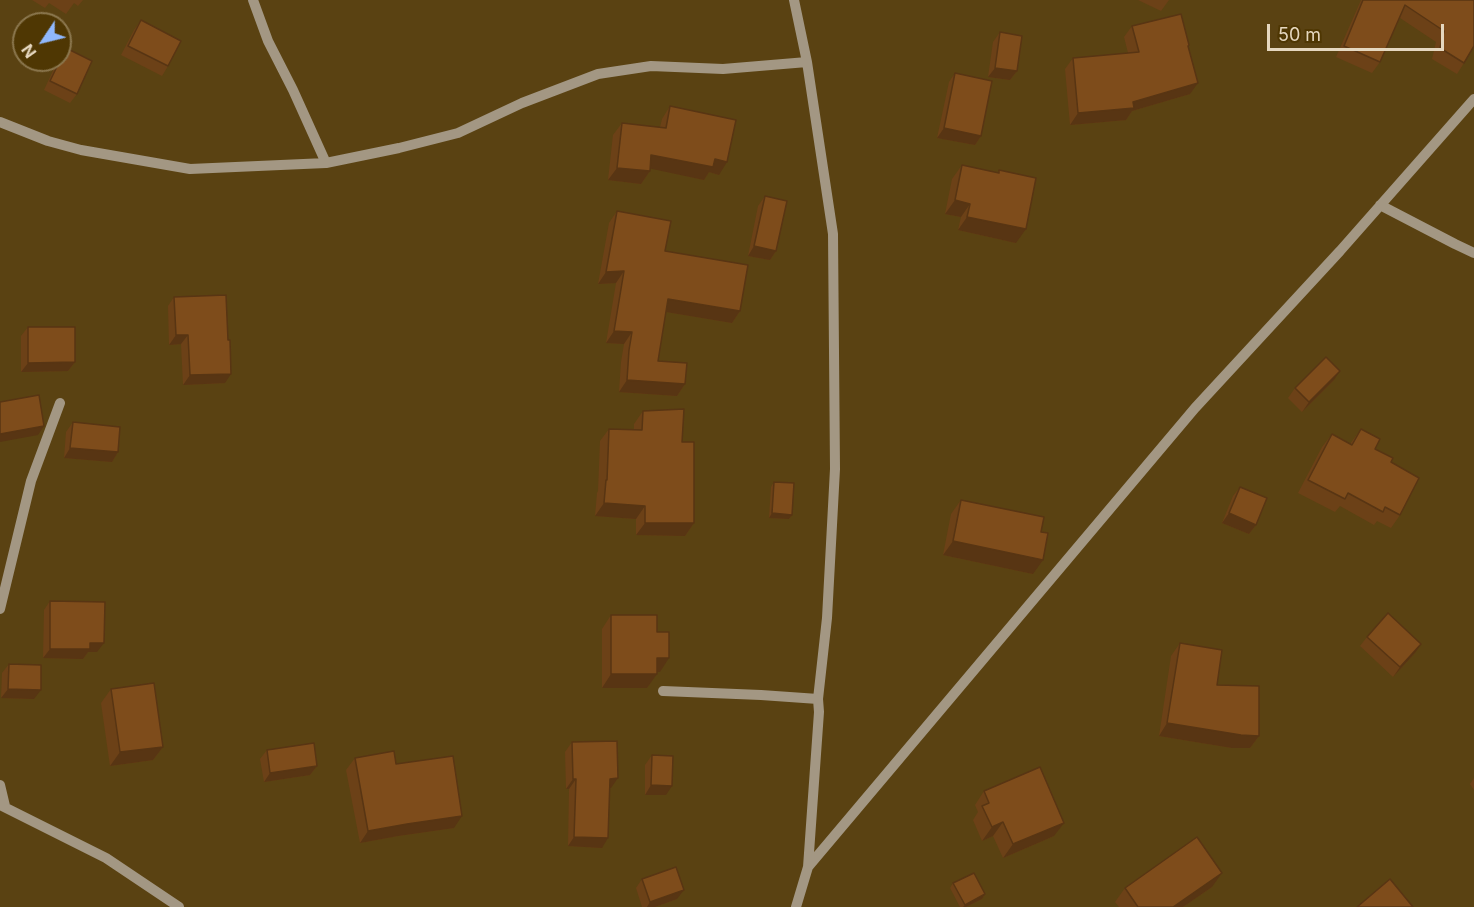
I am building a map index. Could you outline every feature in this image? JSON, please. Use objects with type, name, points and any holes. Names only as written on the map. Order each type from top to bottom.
[{"type":"street","points":[[252,0],[268,40],[327,163]]},
{"type":"street","points":[[794,0],[807,62],[833,234],[835,469],[827,618],[818,699],[808,867],[796,907]]},
{"type":"street","points":[[0,122],[48,141],[81,150],[190,169],[327,163],[458,133],[522,103],[598,74],[651,66],[723,69],[807,62]]},
{"type":"street","points":[[808,867],[1195,408],[1474,99]]},
{"type":"street","points":[[1380,205],[1474,253]]},
{"type":"street","points":[[0,609],[31,481],[60,403]]},
{"type":"street","points":[[663,691],[818,699]]},
{"type":"street","points":[[0,785],[3,805],[106,858],[179,907]]},
{"type":"building","points":[[1363,0],[1474,0],[1474,46],[1464,63],[1440,48],[1444,31],[1405,5],[1380,62],[1344,46]]},
{"type":"building","points":[[1181,14],[1198,83],[1133,102],[1134,108],[1078,113],[1073,58],[1139,52],[1132,26]]},
{"type":"building","points":[[141,20],[181,41],[168,66],[128,46]]},
{"type":"building","points":[[1000,32],[1022,36],[1017,71],[995,68]]},
{"type":"building","points":[[72,51],[92,61],[77,94],[50,81],[54,72],[72,72]]},
{"type":"building","points":[[955,73],[992,81],[981,136],[944,128]]},
{"type":"building","points":[[670,106],[736,120],[727,162],[715,159],[713,167],[651,155],[650,171],[617,168],[622,123],[666,128]]},
{"type":"building","points":[[962,165],[1036,178],[1026,229],[967,217],[970,204],[955,200]]},
{"type":"building","points":[[765,196],[787,201],[776,251],[754,246]]},
{"type":"building","points":[[617,211],[671,221],[665,251],[748,265],[740,311],[668,299],[658,361],[687,363],[685,384],[627,380],[632,332],[614,331],[624,271],[606,272]]},
{"type":"building","points":[[226,295],[231,374],[190,375],[188,335],[176,335],[174,297]]},
{"type":"building","points":[[28,327],[75,327],[75,362],[28,363]]},
{"type":"building","points":[[1326,357],[1340,371],[1309,402],[1295,388]]},
{"type":"building","points":[[39,395],[44,426],[0,434],[0,402]]},
{"type":"building","points":[[684,409],[682,442],[694,442],[694,523],[645,523],[645,506],[604,503],[609,429],[642,430],[643,411]]},
{"type":"building","points":[[73,422],[120,427],[118,452],[70,448]]},
{"type":"building","points":[[1361,429],[1380,439],[1375,449],[1393,458],[1391,462],[1419,478],[1400,515],[1385,507],[1383,512],[1348,493],[1345,499],[1308,480],[1332,434],[1352,445]]},
{"type":"building","points":[[774,482],[794,483],[792,515],[772,513]]},
{"type":"building","points":[[1240,487],[1267,498],[1256,525],[1229,513]]},
{"type":"building","points":[[961,500],[1044,517],[1041,532],[1048,533],[1043,560],[953,541]]},
{"type":"building","points":[[50,601],[105,602],[104,643],[90,643],[90,649],[50,649]]},
{"type":"building","points":[[1388,613],[1421,644],[1400,667],[1367,637]]},
{"type":"building","points":[[611,615],[657,615],[657,632],[669,632],[669,658],[657,658],[657,674],[611,674]]},
{"type":"building","points":[[1180,643],[1222,650],[1217,685],[1259,686],[1259,736],[1167,723]]},
{"type":"building","points":[[9,664],[41,665],[41,690],[8,689]]},
{"type":"building","points":[[154,683],[163,747],[120,752],[111,689]]},
{"type":"building","points":[[617,741],[618,778],[610,779],[608,838],[574,837],[576,779],[573,779],[572,742]]},
{"type":"building","points":[[314,743],[317,766],[270,773],[267,750]]},
{"type":"building","points":[[394,751],[396,764],[453,756],[462,816],[368,831],[355,758]]},
{"type":"building","points":[[652,755],[673,756],[672,786],[651,785]]},
{"type":"building","points":[[1040,767],[1064,823],[1013,844],[1003,822],[992,827],[982,806],[989,803],[984,791]]},
{"type":"building","points":[[1197,837],[1222,873],[1173,907],[1138,907],[1125,888]]},
{"type":"building","points":[[676,867],[684,890],[650,902],[642,879]]},
{"type":"building","points":[[974,873],[985,894],[965,905],[953,883]]},
{"type":"building","points":[[1390,879],[1413,907],[1357,907]]}]
